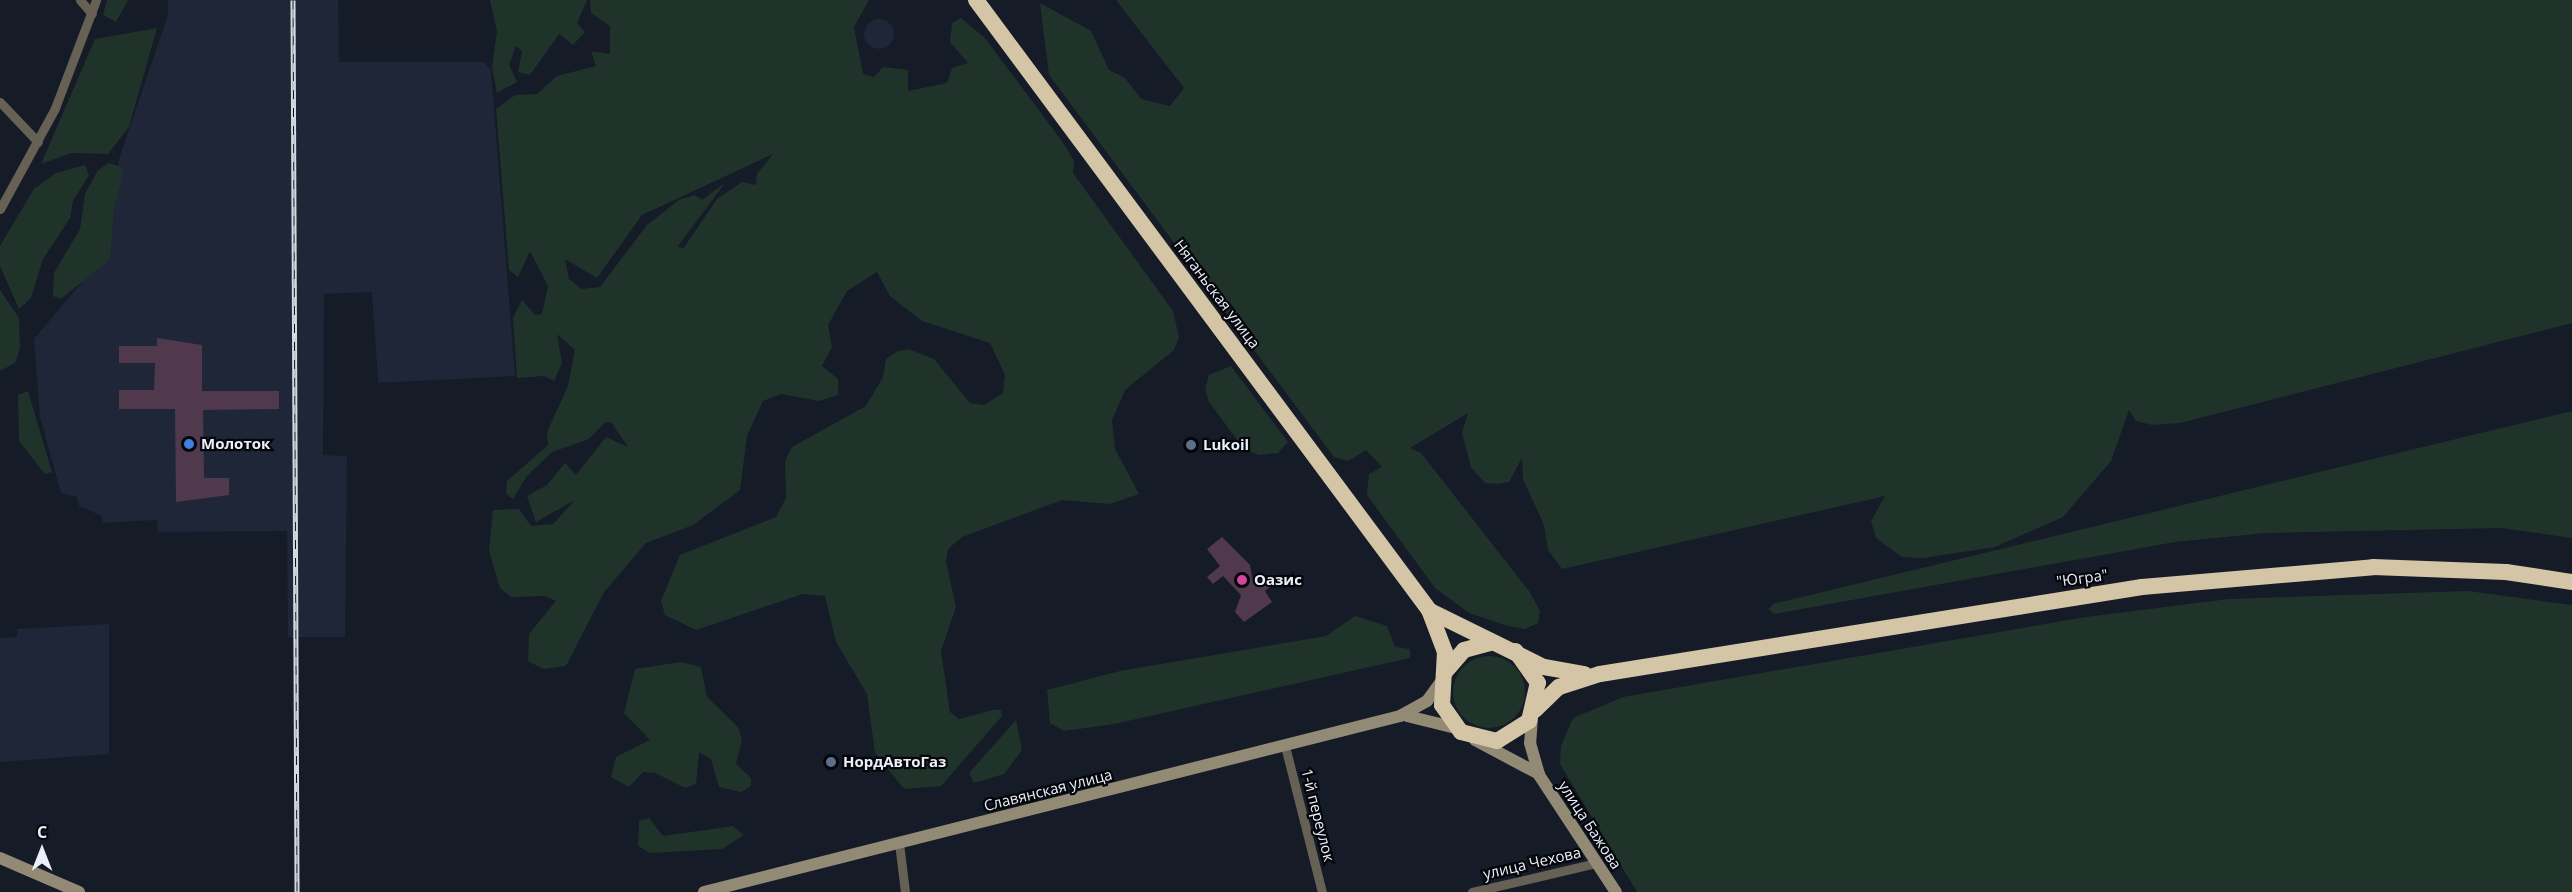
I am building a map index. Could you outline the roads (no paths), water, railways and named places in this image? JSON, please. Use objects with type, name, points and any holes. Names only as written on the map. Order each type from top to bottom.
[{"type":"highway","name":"Няганьская улица","points":[[976,0],[1429,610]]},
{"type":"highway","name":"\"Югра\"","points":[[1600,674],[2083,596],[2274,573],[2420,568],[2572,582]]},
{"type":"highway","points":[[1429,610],[1460,630],[1516,651],[1554,671],[1600,674]]},
{"type":"highway","points":[[1429,610],[1444,647],[1442,705],[1461,732],[1503,739],[1534,713],[1559,687],[1600,674]]},
{"type":"highway","points":[[1442,677],[1464,650],[1495,643]]},
{"type":"highway","points":[[1516,651],[1536,677],[1534,713]]},
{"type":"street","points":[[80,0],[92,15]]},
{"type":"street","points":[[0,209],[38,142],[92,15],[96,0]]},
{"type":"street","points":[[0,102],[4,114],[38,142]]},
{"type":"street","points":[[1400,716],[1427,701],[1442,677]]},
{"type":"street","points":[[1534,713],[1530,742],[1539,775]]},
{"type":"street","points":[[1400,716],[1422,716],[1461,732],[1539,775]]},
{"type":"street","name":"Славянская улица","points":[[704,892],[1400,716]]},
{"type":"street","name":"1-й переулок","points":[[1286,746],[1322,892]]},
{"type":"street","name":"улица Бажова","points":[[1539,775],[1616,892]]},
{"type":"street","points":[[899,843],[905,892]]},
{"type":"street","points":[[0,858],[79,892]]},
{"type":"street","name":"улица Чехова","points":[[1472,892],[1598,863]]},
{"type":"railway","points":[[293,0],[297,892]]},
{"type":"place","name":"Молоток","points":[[189,444]]},
{"type":"place","name":"Lukoil","points":[[1191,445]]},
{"type":"place","name":"Оазис","points":[[1242,580]]},
{"type":"place","name":"НордАвтоГаз","points":[[831,762]]}]
